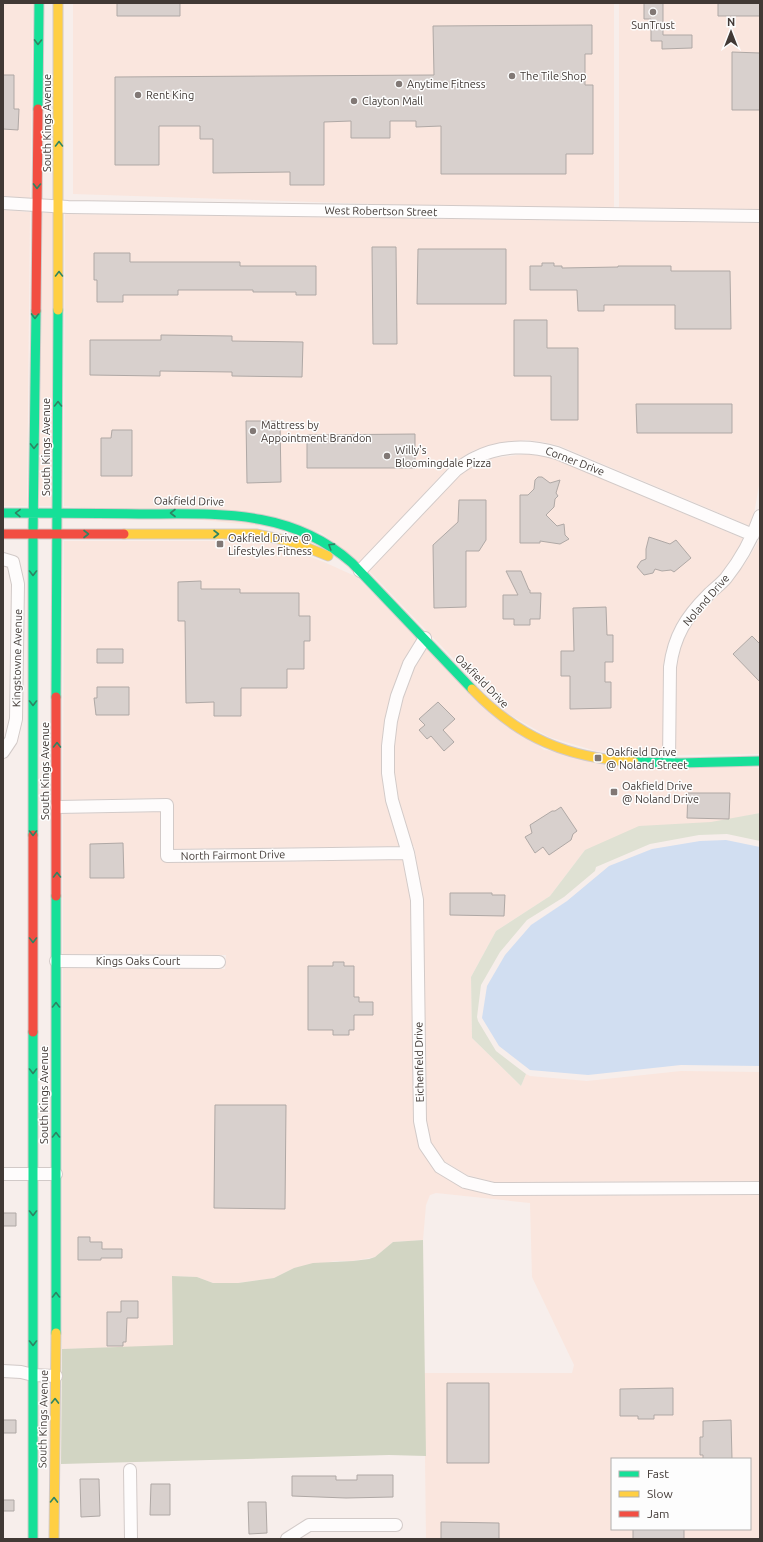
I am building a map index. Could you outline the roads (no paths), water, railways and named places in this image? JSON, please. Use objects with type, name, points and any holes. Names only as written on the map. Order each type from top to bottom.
[{"type":"main road","name":"South Kings Avenue","points":[[33,1539],[33,513],[39,3]]},
{"type":"main road","name":"South Kings Avenue","points":[[54,1539],[56,1376],[56,775],[59,207],[58,3]]},
{"type":"main road","name":"Oakfield Drive","points":[[3,513],[205,513],[254,516],[279,522],[317,538],[342,553],[425,638],[478,697],[502,718],[534,738],[571,752],[596,758],[669,762],[760,761]]},
{"type":"main road","name":"Oakfield Drive","points":[[3,534],[263,535],[284,539],[304,546],[360,571]]},
{"type":"main road","points":[[33,620],[42,711]]},
{"type":"main road","points":[[46,765],[56,775]]},
{"type":"street","name":"West Robertson Street","points":[[3,203],[59,207],[760,216]]},
{"type":"street","name":"Corner Drive","points":[[360,571],[456,470],[474,458],[492,451],[509,448],[536,448],[557,453],[754,535]]},
{"type":"street","name":"Noland Drive","points":[[669,762],[670,667],[672,652],[677,638],[691,613],[725,579],[741,557],[754,535],[760,516]]},
{"type":"street","name":"Kingstowne Avenue","points":[[3,752],[11,740],[16,719],[18,584],[8,561]]},
{"type":"street","name":"Eichenfeld Drive","points":[[425,638],[409,664],[397,696],[391,721],[388,746],[388,773],[392,800],[408,853],[417,900],[420,1121],[425,1145],[440,1167],[465,1182],[494,1189],[760,1188]]},
{"type":"street","name":"North Fairmont Drive","points":[[57,807],[167,805],[167,856],[408,853]]},
{"type":"street","name":"Kings Oaks Court","points":[[56,961],[219,962]]},
{"type":"street","points":[[3,1174],[56,1174]]},
{"type":"street","points":[[3,1371],[56,1376]]},
{"type":"street","points":[[130,1470],[131,1539]]},
{"type":"street","points":[[287,1539],[309,1525],[396,1525]]},
{"type":"water","points":[[726,840],[760,847],[760,1066],[681,1065],[588,1075],[530,1070],[499,1046],[482,1018],[487,986],[505,955],[531,925],[567,901],[609,866],[652,849],[700,841]]},
{"type":"place","name":"SunTrust","points":[[653,12]]},
{"type":"place","name":"The Tile Shop","points":[[512,76]]},
{"type":"place","name":"Anytime Fitness","points":[[399,84]]},
{"type":"place","name":"Rent King","points":[[138,95]]},
{"type":"place","name":"Clayton Mall","points":[[354,101]]},
{"type":"place","name":"Mattress by Appointment Brandon","points":[[253,431]]},
{"type":"place","name":"Willy's Bloomingdale Pizza","points":[[387,456]]},
{"type":"place","name":"Oakfield Drive @ Lifestyles Fitness","points":[[220,544]]},
{"type":"place","name":"Oakfield Drive @ Noland Street","points":[[598,758]]},
{"type":"place","name":"Oakfield Drive @ Noland Drive","points":[[614,792]]}]
